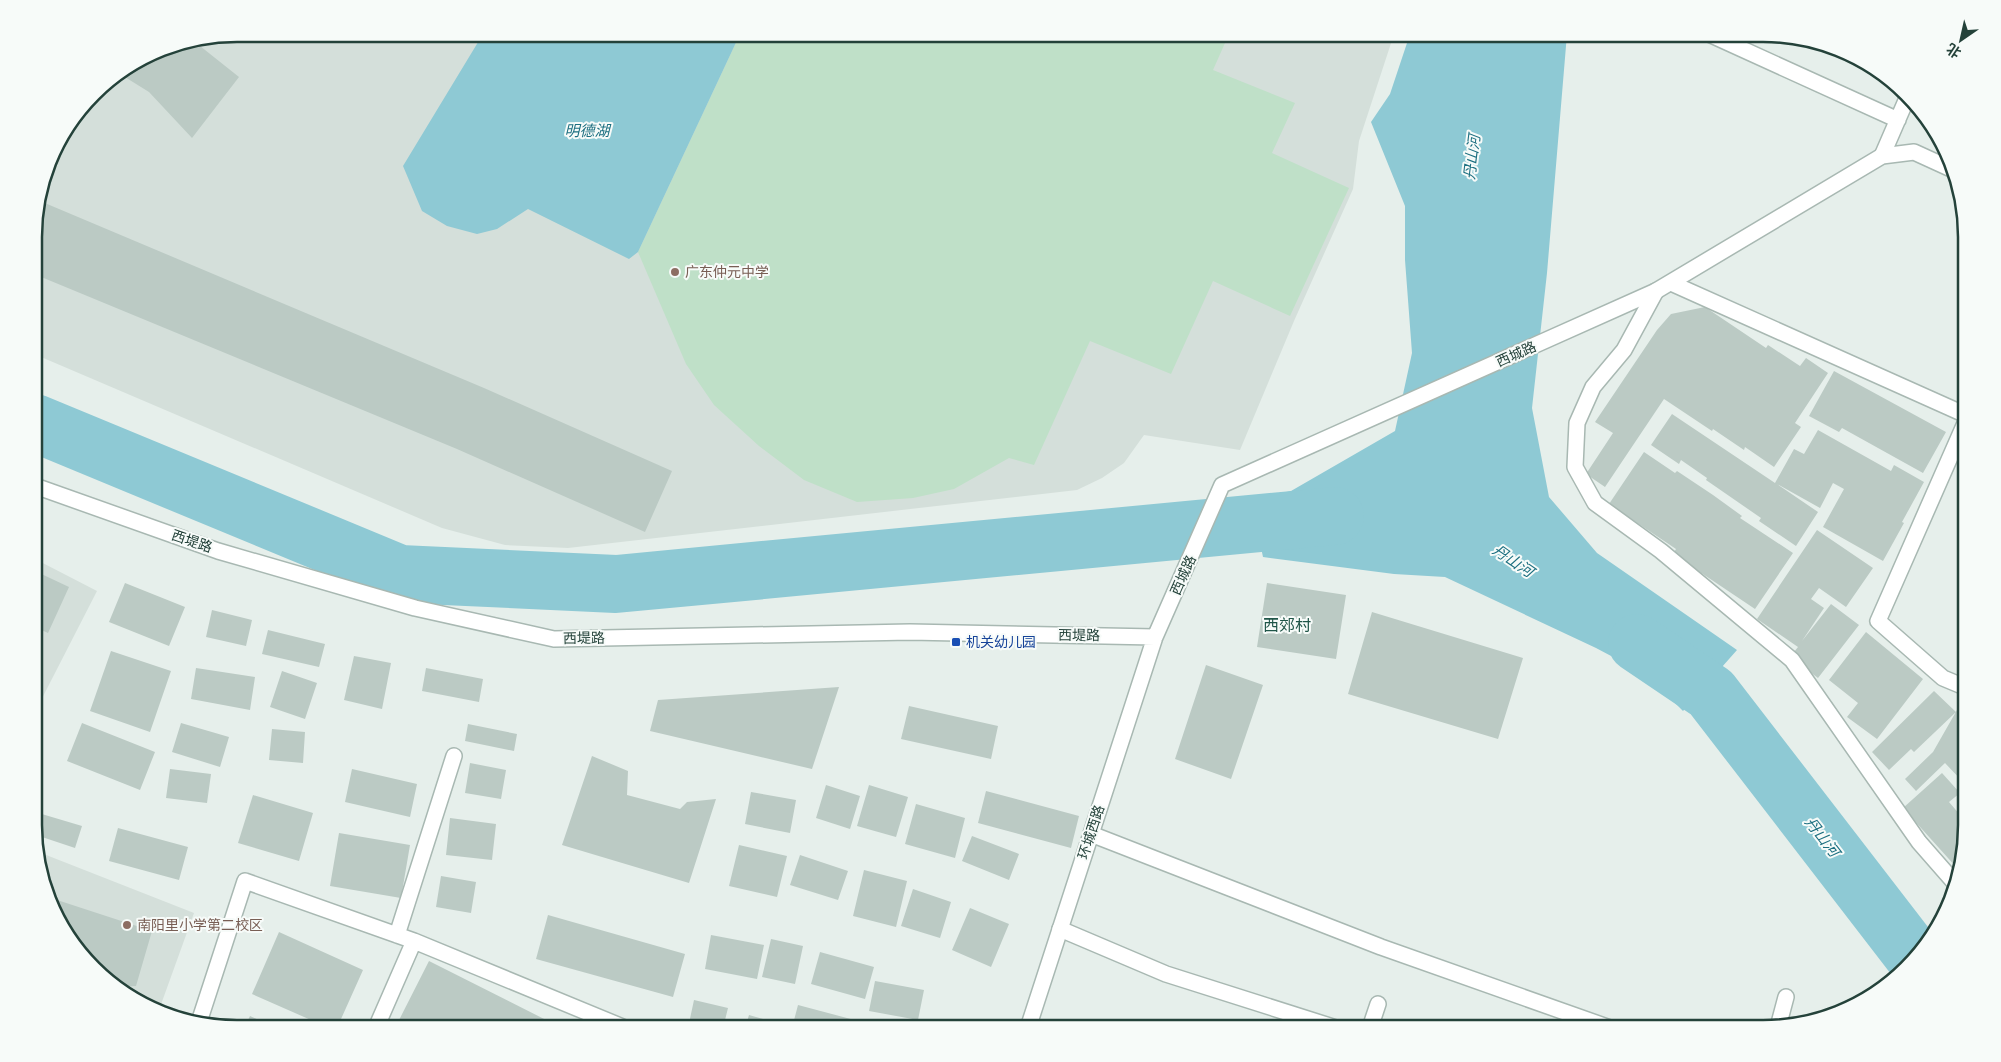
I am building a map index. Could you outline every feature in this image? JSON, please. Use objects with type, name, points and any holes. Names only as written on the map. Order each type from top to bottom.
[{"type":"street","points":[[1726,42],[1898,120]]},
{"type":"street","points":[[1882,156],[1905,104]]},
{"type":"street","name":"西城路","points":[[1155,637],[1222,485],[1656,291],[1882,156],[1914,152],[1945,166]]},
{"type":"street","points":[[1671,283],[1958,410]]},
{"type":"street","points":[[1656,291],[1624,350],[1593,387],[1576,423],[1575,467],[1595,503],[1661,551],[1792,660],[1919,842],[1951,878]]},
{"type":"street","points":[[1958,439],[1878,621],[1943,678],[1958,684]]},
{"type":"street","name":"西堤路","points":[[42,488],[218,551],[406,606],[554,639],[910,632],[1155,637]]},
{"type":"street","name":"环城西路","points":[[1031,1020],[1155,637]]},
{"type":"street","points":[[397,935],[454,756]]},
{"type":"street","points":[[1091,834],[1381,947],[1587,1020]]},
{"type":"street","points":[[201,1016],[245,881],[414,941],[606,1020]]},
{"type":"street","points":[[1060,929],[1166,974],[1311,1020]]},
{"type":"street","points":[[379,1020],[414,941]]},
{"type":"street","points":[[1780,1019],[1786,997]]},
{"type":"street","points":[[1373,1020],[1378,1004]]},
{"type":"shaded area","name":"广东仲元中学","points":[[238,42],[1391,42],[1359,141],[1353,189],[1294,321],[1240,450],[1144,435],[1124,463],[1102,478],[1077,490],[568,548],[505,545],[442,528],[42,357],[42,238],[44,212],[49,187],[57,163],[75,129],[109,91],[129,75],[163,57],[187,49],[212,44]]},
{"type":"shaded area","points":[[42,563],[97,591],[42,698]]},
{"type":"shaded area","name":"南阳里小学第二校区","points":[[45,854],[194,913],[161,1004],[129,987],[109,971],[75,933],[57,899]]},
{"type":"green space","points":[[736,42],[1225,42],[1213,70],[1295,103],[1272,153],[1349,188],[1290,316],[1213,281],[1171,374],[1090,341],[1034,465],[1009,458],[954,489],[913,498],[857,502],[804,480],[759,446],[714,405],[686,364],[638,252]]},
{"type":"water","name":"明德湖","points":[[478,42],[736,42],[638,252],[629,259],[528,209],[497,229],[477,234],[447,226],[422,211],[403,166]]},
{"type":"water","points":[[1407,42],[1566,42],[1547,273],[1532,408],[1549,497],[1597,553],[1737,650],[1683,711],[1647,675],[1596,648],[1445,577],[1394,574],[1263,557],[1251,500],[1291,491],[1395,431],[1412,353],[1405,260],[1405,206],[1371,122],[1390,94]]},
{"type":"building","points":[[200,46],[239,77],[192,138],[149,92],[126,78],[163,57]]},
{"type":"building","points":[[45,203],[484,388],[672,471],[645,532],[457,449],[42,277],[42,238]]},
{"type":"building","points":[[1705,307],[1766,348],[1768,345],[1800,366],[1806,358],[1828,373],[1795,423],[1801,427],[1774,467],[1745,447],[1744,450],[1713,429],[1712,431],[1664,399],[1605,487],[1586,474],[1613,433],[1595,422],[1657,330],[1671,314]]},
{"type":"building","points":[[1834,371],[1946,432],[1923,473],[1842,428],[1839,432],[1809,416]]},
{"type":"building","points":[[1672,414],[1775,483],[1794,449],[1804,454],[1818,430],[1891,471],[1894,465],[1924,482],[1883,561],[1823,527],[1844,489],[1833,483],[1820,508],[1777,484],[1818,512],[1796,546],[1759,521],[1761,518],[1706,480],[1707,478],[1681,460],[1679,464],[1651,445]]},
{"type":"building","points":[[1644,452],[1713,495],[1742,516],[1740,518],[1793,553],[1755,609],[1673,554],[1676,549],[1609,504]]},
{"type":"building","points":[[1817,530],[1873,568],[1846,607],[1819,588],[1811,599],[1824,608],[1802,641],[1831,604],[1859,625],[1818,678],[1790,657],[1798,647],[1757,619]]},
{"type":"building","points":[[42,574],[69,587],[48,633],[42,630]]},
{"type":"building","points":[[125,583],[185,607],[169,646],[109,622]]},
{"type":"building","points":[[1267,583],[1346,595],[1336,659],[1257,647]]},
{"type":"building","points":[[212,610],[252,620],[246,646],[206,637]]},
{"type":"building","points":[[1372,612],[1523,658],[1498,739],[1348,694]]},
{"type":"building","points":[[268,630],[325,644],[319,667],[262,654]]},
{"type":"building","points":[[1866,632],[1923,679],[1877,739],[1847,717],[1858,703],[1829,680]]},
{"type":"building","points":[[111,651],[171,671],[150,732],[90,711]]},
{"type":"building","points":[[354,656],[391,663],[382,709],[344,700]]},
{"type":"building","points":[[1206,665],[1263,685],[1231,779],[1175,759]]},
{"type":"building","points":[[196,668],[255,677],[250,710],[191,699]]},
{"type":"building","points":[[426,668],[483,679],[479,702],[422,691]]},
{"type":"building","points":[[282,671],[317,683],[305,719],[270,707]]},
{"type":"building","points":[[839,687],[812,769],[650,731],[658,700]]},
{"type":"building","points":[[1934,691],[1956,712],[1914,752],[1911,749],[1889,770],[1872,752]]},
{"type":"building","points":[[909,706],[998,726],[991,759],[901,739]]},
{"type":"building","points":[[1958,708],[1958,777],[1945,763],[1916,791],[1905,779],[1933,752]]},
{"type":"building","points":[[82,723],[155,752],[140,790],[67,761]]},
{"type":"building","points":[[181,723],[229,737],[220,767],[172,752]]},
{"type":"building","points":[[468,724],[517,734],[514,751],[465,741]]},
{"type":"building","points":[[272,729],[305,732],[303,763],[269,760]]},
{"type":"building","points":[[592,756],[628,771],[627,795],[680,809],[687,802],[716,799],[689,883],[562,845]]},
{"type":"building","points":[[470,763],[506,770],[501,799],[465,793]]},
{"type":"building","points":[[170,769],[211,774],[207,803],[166,798]]},
{"type":"building","points":[[352,769],[417,784],[410,817],[345,802]]},
{"type":"building","points":[[1942,773],[1958,791],[1958,795],[1949,802],[1958,812],[1958,837],[1954,865],[1903,808]]},
{"type":"building","points":[[826,785],[860,796],[850,829],[816,818]]},
{"type":"building","points":[[869,785],[908,797],[896,837],[857,826]]},
{"type":"building","points":[[986,791],[1079,816],[1071,848],[978,823]]},
{"type":"building","points":[[751,792],[796,800],[790,833],[745,824]]},
{"type":"building","points":[[253,795],[313,813],[299,861],[238,843]]},
{"type":"building","points":[[916,804],[965,818],[955,858],[905,844]]},
{"type":"building","points":[[42,814],[82,826],[75,848],[43,837]]},
{"type":"building","points":[[450,818],[496,824],[492,860],[446,855]]},
{"type":"building","points":[[118,828],[188,847],[179,880],[109,861]]},
{"type":"building","points":[[339,833],[410,845],[401,898],[330,886]]},
{"type":"building","points":[[972,836],[1019,854],[1009,880],[962,861]]},
{"type":"building","points":[[739,845],[787,856],[777,897],[729,886]]},
{"type":"building","points":[[800,855],[848,871],[838,900],[790,885]]},
{"type":"building","points":[[864,870],[907,881],[896,927],[853,916]]},
{"type":"building","points":[[441,876],[476,882],[471,913],[436,907]]},
{"type":"building","points":[[913,889],[951,902],[940,938],[901,926]]},
{"type":"building","points":[[58,900],[152,931],[136,986],[128,986],[91,953],[75,933]]},
{"type":"building","points":[[970,908],[1009,924],[991,967],[952,950]]},
{"type":"building","points":[[548,915],[685,954],[673,997],[536,959]]},
{"type":"building","points":[[279,932],[363,970],[341,1020],[311,1020],[252,994]]},
{"type":"building","points":[[711,935],[764,945],[757,979],[705,969]]},
{"type":"building","points":[[771,939],[803,946],[795,984],[762,977]]},
{"type":"building","points":[[820,952],[874,967],[865,999],[811,984]]},
{"type":"building","points":[[429,961],[546,1020],[399,1020]]},
{"type":"building","points":[[875,981],[924,990],[918,1020],[869,1011]]},
{"type":"building","points":[[694,1000],[728,1008],[725,1020],[690,1020]]},
{"type":"building","points":[[798,1005],[854,1020],[794,1020]]},
{"type":"building","points":[[749,1015],[766,1020],[747,1020]]},
{"type":"building","points":[[250,1016],[259,1020],[248,1020]]},
{"type":"waterway","points":[[42,426],[400,574],[616,584],[1335,516]]},
{"type":"waterway","name":"丹山河","points":[[1637,643],[1711,693],[1911,952]]},
{"type":"place","name":"广东仲元中学","points":[[675,272]]},
{"type":"place","name":"机关幼儿园","points":[[956,642]]},
{"type":"place","name":"南阳里小学第二校区","points":[[127,925]]},
{"type":"district","name":"西郊村","points":[[1287,625]]}]
